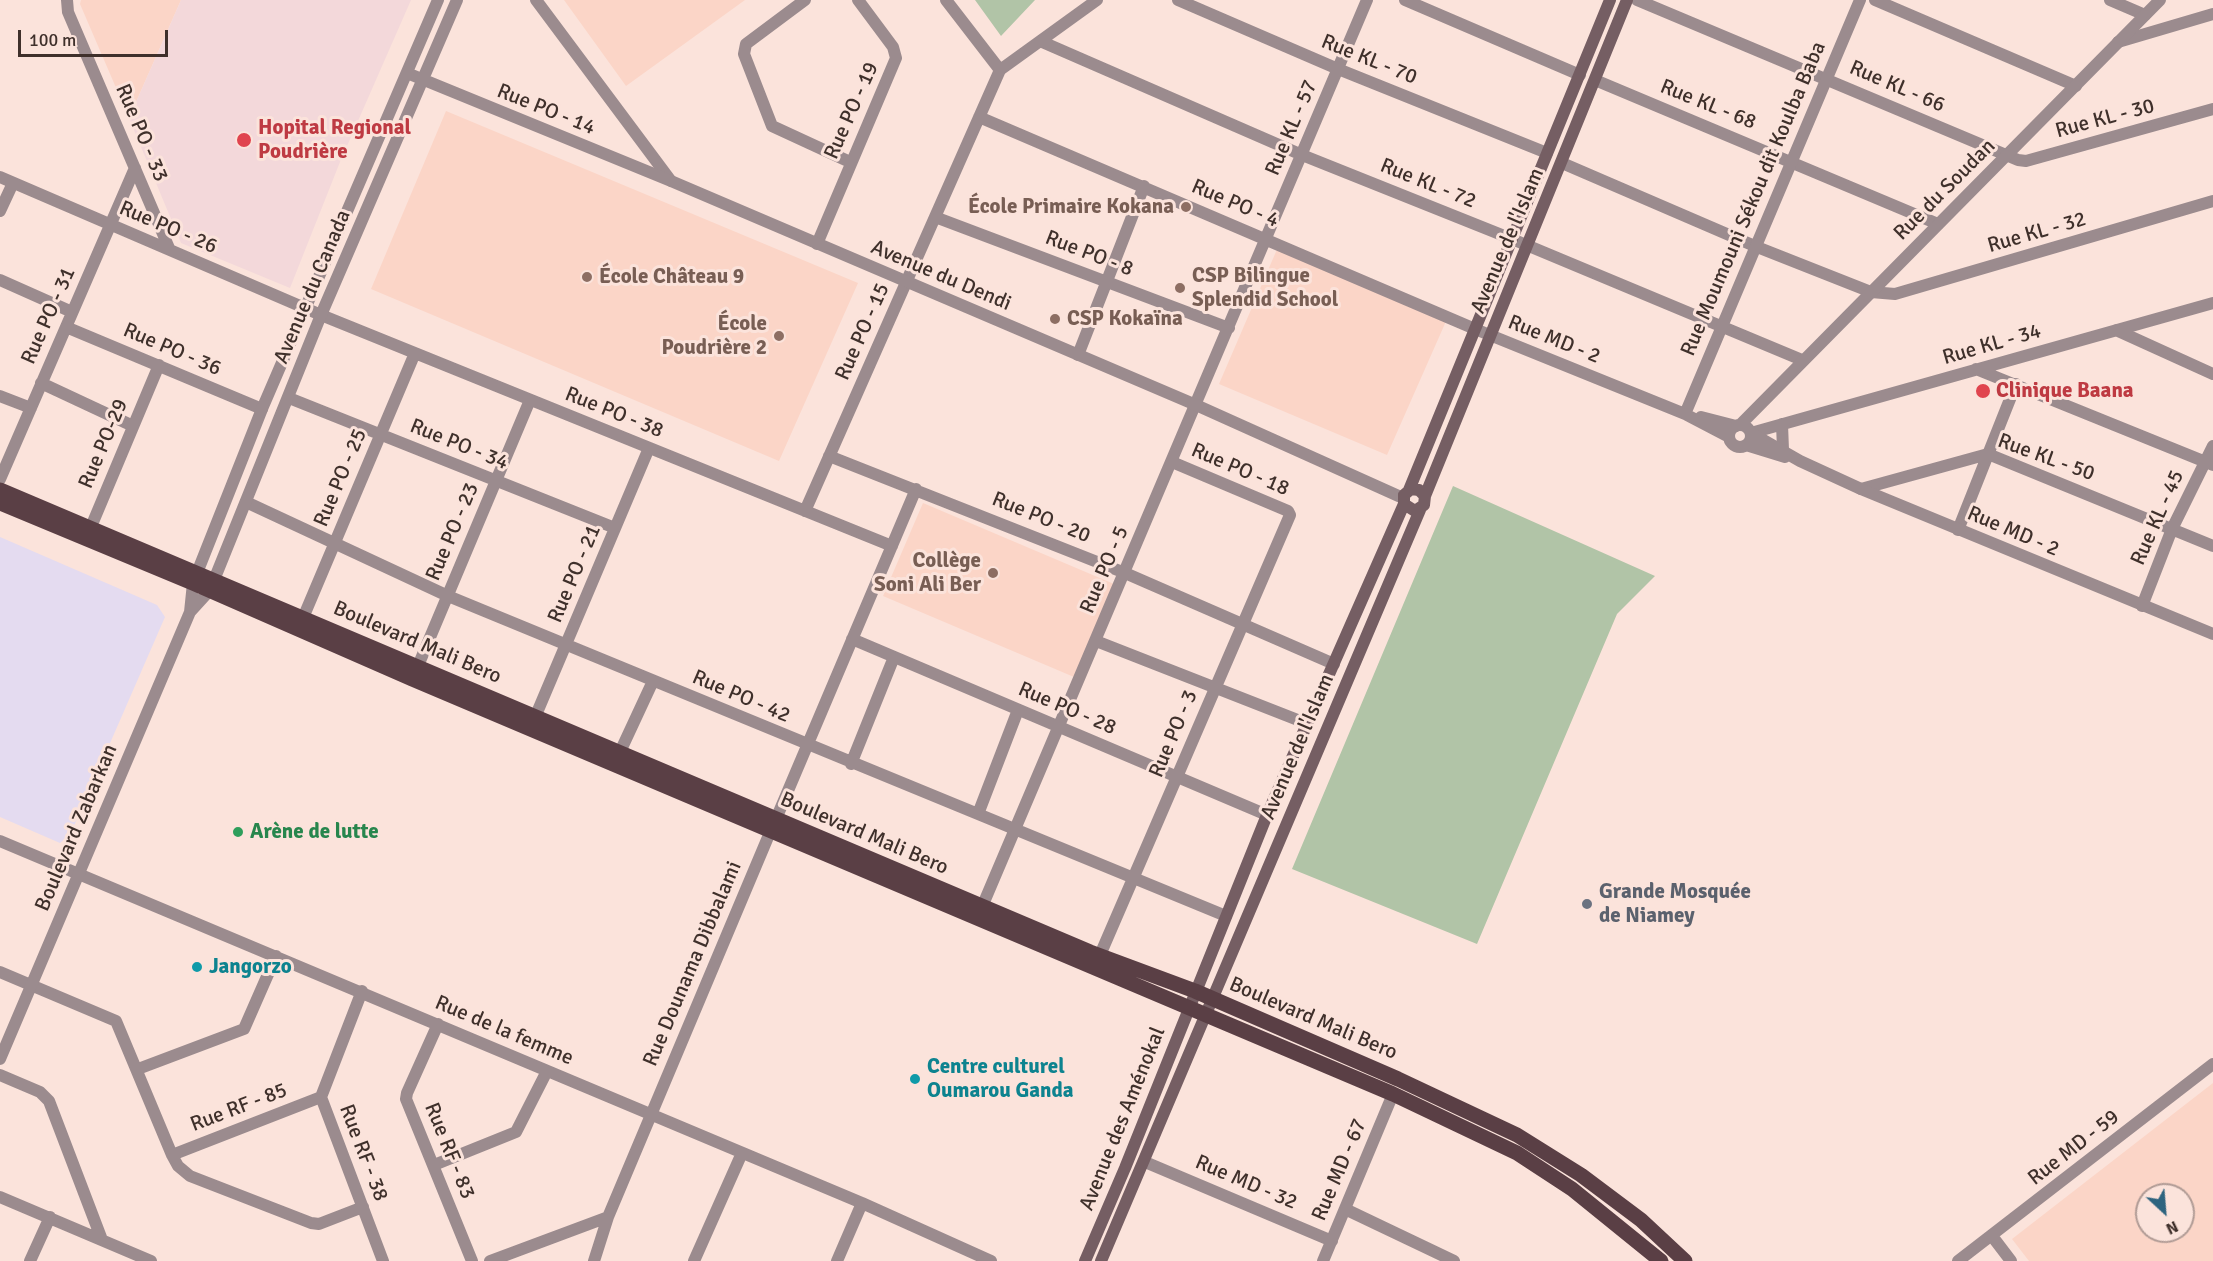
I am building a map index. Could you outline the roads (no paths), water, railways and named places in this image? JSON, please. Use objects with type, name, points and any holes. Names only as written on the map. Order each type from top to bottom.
[{"type":"main road","name":"Avenue de l'Islam","points":[[1195,992],[1266,815],[1308,724],[1405,498],[1610,0]]},
{"type":"main road","name":"Avenue de l'Islam","points":[[1425,496],[1627,0]]},
{"type":"main road","name":"Boulevard Mali Bero","points":[[0,490],[88,533],[1097,962],[1189,1008],[1393,1094],[1526,1159],[1572,1189],[1660,1261]]},
{"type":"main road","points":[[1419,490],[1425,496],[1425,502],[1420,510],[1412,511],[1405,498],[1419,490]]},
{"type":"main road","name":"Boulevard Mali Bero","points":[[0,503],[88,533]]},
{"type":"main road","name":"Avenue de l'Islam","points":[[1212,999],[1420,510]]},
{"type":"main road","name":"Boulevard Mali Bero","points":[[212,585],[303,618],[415,672],[536,715],[620,752],[773,825]]},
{"type":"main road","name":"Boulevard Mali Bero","points":[[1097,962],[1212,999],[1517,1135],[1581,1175],[1641,1220],[1685,1261]]},
{"type":"main road","name":"Avenue des Aménokal","points":[[1084,1261],[1125,1168],[1195,992]]},
{"type":"main road","name":"Avenue des Aménokal","points":[[1101,1261],[1212,999]]},
{"type":"main road","points":[[1430,1113],[1438,1098]]},
{"type":"main road","points":[[1144,1121],[1159,1127]]},
{"type":"main road","points":[[1125,1168],[1139,1174]]},
{"type":"street","name":"Rue PO - 33","points":[[67,0],[68,12],[169,248]]},
{"type":"street","name":"Avenue du Canada","points":[[195,578],[262,409],[438,0]]},
{"type":"street","name":"Avenue du Canada","points":[[212,585],[321,315],[457,0]]},
{"type":"street","points":[[536,0],[671,182]]},
{"type":"street","points":[[805,0],[746,44],[744,54],[772,126],[850,162]]},
{"type":"street","name":"Rue PO - 19","points":[[817,244],[896,58],[893,48],[858,0]]},
{"type":"street","points":[[946,0],[1000,70],[1097,0]]},
{"type":"street","name":"Rue KL - 70","points":[[1178,0],[1338,69],[1547,153]]},
{"type":"street","name":"Rue KL - 57","points":[[1267,238],[1367,0]]},
{"type":"street","points":[[1405,0],[1580,75]]},
{"type":"street","name":"Rue KL - 66","points":[[1637,0],[2008,155]]},
{"type":"street","name":"Rue Moumouni Sékou dit Koulba Baba","points":[[1685,414],[1860,0]]},
{"type":"street","points":[[1875,0],[2076,86]]},
{"type":"street","points":[[2110,0],[2145,15]]},
{"type":"street","name":"Rue du Soudan","points":[[1745,429],[1757,407],[1802,360],[2160,0]]},
{"type":"street","points":[[2118,42],[2213,14]]},
{"type":"street","name":"Rue KL - 72","points":[[1040,41],[1302,155],[1512,239],[1802,360]]},
{"type":"street","name":"Rue PO - 15","points":[[804,511],[1000,70]]},
{"type":"street","name":"Rue PO - 14","points":[[407,73],[671,182]]},
{"type":"street","name":"Rue KL - 68","points":[[1595,80],[1938,224]]},
{"type":"street","name":"Rue KL - 30","points":[[2008,155],[2026,161],[2213,110]]},
{"type":"street","name":"Rue PO - 4","points":[[979,117],[1267,238],[1475,329]]},
{"type":"street","points":[[1562,162],[1756,247],[1870,292]]},
{"type":"street","name":"Rue PO - 31","points":[[0,479],[135,168]]},
{"type":"street","name":"Rue PO - 26","points":[[0,177],[321,315]]},
{"type":"street","name":"Avenue du Dendi","points":[[671,182],[1196,405],[1405,498]]},
{"type":"street","points":[[0,211],[12,183]]},
{"type":"street","points":[[1078,355],[1144,186]]},
{"type":"street","name":"Rue KL - 32","points":[[1870,292],[1908,292],[2213,201]]},
{"type":"street","name":"Rue PO - 8","points":[[935,217],[1229,328]]},
{"type":"street","name":"Rue PO - 5","points":[[980,912],[1267,238]]},
{"type":"street","points":[[0,280],[72,312]]},
{"type":"street","name":"Rue KL - 34","points":[[1745,429],[1782,424],[2213,303]]},
{"type":"street","name":"Rue PO - 38","points":[[321,315],[892,546]]},
{"type":"street","name":"Rue PO - 36","points":[[66,327],[262,409]]},
{"type":"street","name":"Rue MD - 2","points":[[1475,329],[1685,414],[1729,437]]},
{"type":"street","points":[[2116,330],[2213,374]]},
{"type":"street","name":"Rue PO - 25","points":[[303,618],[416,353]]},
{"type":"street","name":"Rue PO-29","points":[[88,533],[159,365]]},
{"type":"street","points":[[1976,369],[2209,464]]},
{"type":"street","points":[[41,383],[133,426]]},
{"type":"street","points":[[1958,530],[2016,384]]},
{"type":"street","points":[[0,396],[31,408]]},
{"type":"street","name":"Rue PO - 34","points":[[289,398],[615,528]]},
{"type":"street","name":"Rue PO - 23","points":[[415,672],[530,400]]},
{"type":"street","name":"Rue MD - 2","points":[[1685,414],[1745,429],[1800,461]]},
{"type":"street","points":[[1782,424],[1783,450]]},
{"type":"street","points":[[1745,429],[1750,440],[1746,445],[1735,446],[1729,437],[1731,430],[1745,429]]},
{"type":"street","name":"Rue MD - 2","points":[[1746,445],[1800,461],[1958,530],[2213,634]]},
{"type":"street","name":"Rue KL - 45","points":[[2142,606],[2172,529],[2209,464],[2213,446]]},
{"type":"street","name":"Rue PO - 21","points":[[536,715],[649,448]]},
{"type":"street","name":"Rue KL - 50","points":[[1861,489],[1988,454],[2213,546]]},
{"type":"street","name":"Rue PO - 20","points":[[829,456],[1125,573],[1334,664]]},
{"type":"street","name":"Rue PO - 18","points":[[1172,462],[1288,511],[1290,515]]},
{"type":"street","name":"Rue Dounama Dibbalami","points":[[594,1261],[608,1217],[650,1114],[916,489]]},
{"type":"street","name":"Rue PO - 42","points":[[246,501],[448,596],[567,643],[851,764],[1226,916]]},
{"type":"street","name":"Rue PO - 3","points":[[1097,962],[1290,515]]},
{"type":"street","name":"Boulevard Zabarkan","points":[[0,1059],[190,612],[195,578]]},
{"type":"street","name":"Boulevard Zabarkan","points":[[190,612],[212,585]]},
{"type":"street","name":"Rue PO - 28","points":[[852,639],[1266,815]]},
{"type":"street","points":[[1096,640],[1308,724]]},
{"type":"street","points":[[851,764],[894,657]]},
{"type":"street","points":[[620,752],[653,681]]},
{"type":"street","points":[[978,814],[1018,710]]},
{"type":"street","name":"Rue de la femme","points":[[0,841],[362,991],[862,1203],[967,1256],[991,1261]]},
{"type":"street","points":[[138,1069],[244,1029],[276,956]]},
{"type":"street","points":[[0,972],[116,1021],[172,1155],[178,1166],[190,1176],[311,1224],[319,1224],[363,1207]]},
{"type":"street","name":"Rue RF - 38","points":[[362,991],[321,1097],[383,1261]]},
{"type":"street","name":"Rue RF - 83","points":[[438,1024],[406,1093],[408,1106],[472,1261]]},
{"type":"street","name":"Rue MD - 59","points":[[1958,1261],[2213,1064]]},
{"type":"street","points":[[434,1165],[516,1132],[547,1071]]},
{"type":"street","points":[[0,1075],[40,1092],[49,1101],[102,1240]]},
{"type":"street","name":"Rue MD - 67","points":[[1323,1261],[1393,1094]]},
{"type":"street","name":"Rue RF - 85","points":[[172,1155],[321,1097]]},
{"type":"street","points":[[694,1261],[742,1153]]},
{"type":"street","name":"Rue MD - 32","points":[[1144,1162],[1332,1240]]},
{"type":"street","points":[[0,1197],[151,1261]]},
{"type":"street","points":[[837,1261],[862,1203]]},
{"type":"street","points":[[1346,1209],[1454,1261]]},
{"type":"street","points":[[30,1261],[50,1217]]},
{"type":"street","points":[[490,1261],[608,1217]]},
{"type":"street","points":[[1992,1236],[2011,1261]]},
{"type":"place","name":"Hopital Regional Poudrière","points":[[244,140]]},
{"type":"place","name":"École Primaire Kokana","points":[[1186,207]]},
{"type":"place","name":"École Château 9","points":[[587,277]]},
{"type":"place","name":"CSP Bilingue Splendid School","points":[[1180,288]]},
{"type":"place","name":"CSP Kokaïna","points":[[1055,319]]},
{"type":"place","name":"École Poudrière 2","points":[[779,336]]},
{"type":"place","name":"Clinique Baana","points":[[1983,391]]},
{"type":"place","name":"Collège Soni Ali Ber","points":[[993,573]]},
{"type":"place","name":"Arène de lutte","points":[[238,832]]},
{"type":"place","name":"Grande Mosquée de Niamey","points":[[1587,904]]},
{"type":"place","name":"Jangorzo","points":[[197,967]]},
{"type":"place","name":"Centre culturel Oumarou Ganda","points":[[915,1079]]}]
